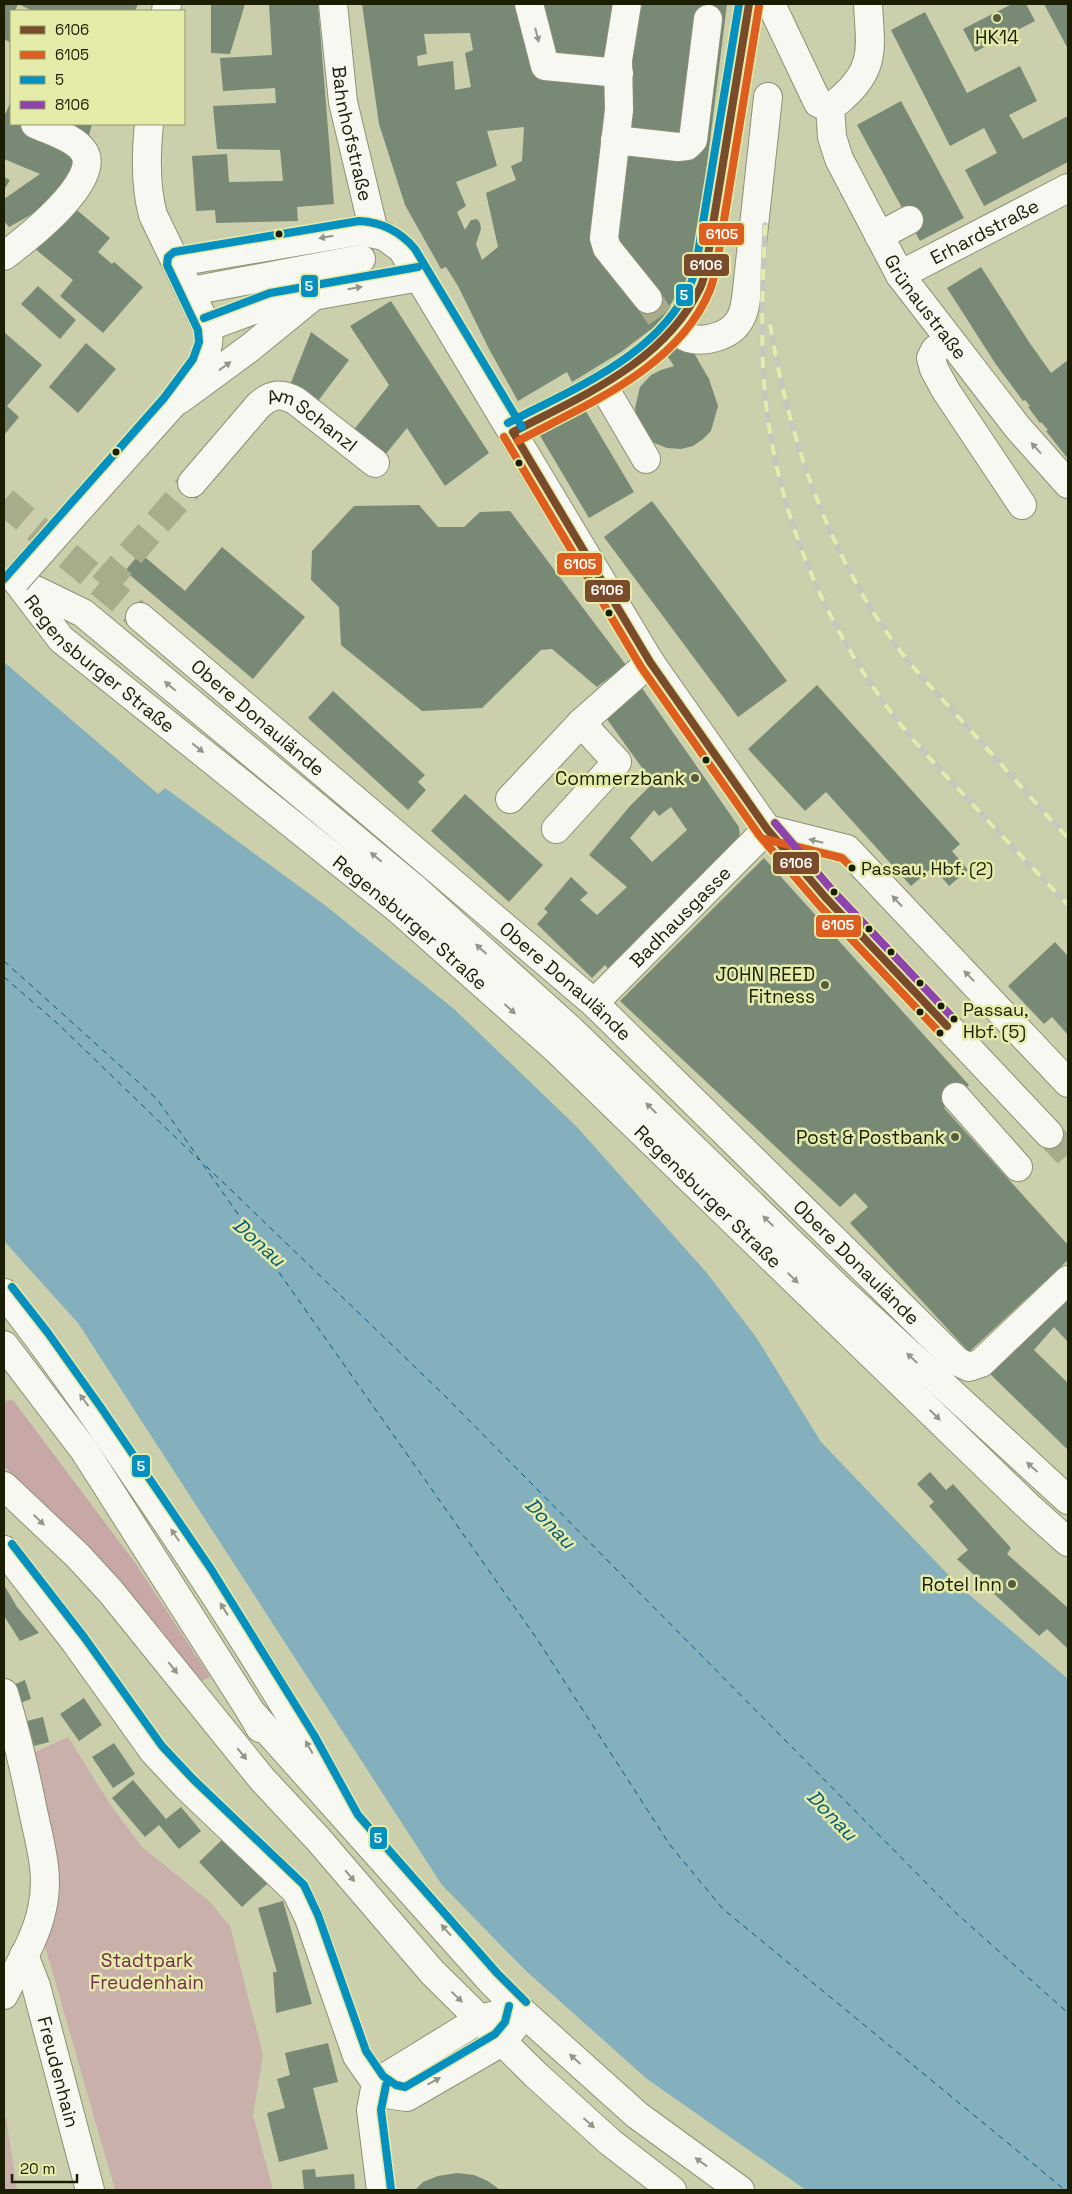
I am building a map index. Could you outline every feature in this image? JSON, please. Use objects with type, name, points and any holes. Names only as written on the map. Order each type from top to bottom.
[{"type":"street","name":"Bahnhofstraße","points":[[333,4],[343,102],[374,232]]},
{"type":"street","points":[[529,4],[545,66],[619,73]]},
{"type":"street","points":[[627,4],[625,24],[621,35],[619,110],[605,243],[648,299]]},
{"type":"street","points":[[513,432],[602,384],[650,351],[673,329],[692,304],[701,286],[706,263],[749,4]]},
{"type":"street","name":"Grünaustraße","points":[[771,4],[824,104],[835,149],[900,275],[1018,428],[1068,484]]},
{"type":"street","points":[[824,104],[837,103],[849,92],[868,64],[870,53],[868,4]]},
{"type":"street","points":[[615,140],[678,147],[687,146],[693,140],[708,19]]},
{"type":"street","points":[[673,329],[692,339],[709,339],[731,330],[743,313],[748,290],[768,97]]},
{"type":"street","points":[[4,256],[63,205],[72,194],[87,167],[84,153],[77,145],[37,125]]},
{"type":"street","points":[[8,581],[169,408],[187,386],[202,361],[209,340],[207,327],[191,291],[153,215],[149,200],[147,159],[149,125]]},
{"type":"street","name":"Erhardstraße","points":[[900,275],[1068,188]]},
{"type":"street","points":[[879,236],[909,220]]},
{"type":"street","points":[[177,262],[360,231],[374,232],[394,241],[402,248],[650,662],[767,829],[826,898],[1049,1134]]},
{"type":"street","points":[[191,291],[362,260]]},
{"type":"street","points":[[207,327],[258,307],[420,277]]},
{"type":"street","points":[[169,408],[251,347],[315,295]]},
{"type":"street","points":[[948,339],[935,350],[931,358],[934,369],[946,391],[1022,505]]},
{"type":"street","points":[[602,384],[646,459]]},
{"type":"street","name":"Am Schanzl","points":[[192,483],[258,406],[264,400],[276,394],[283,394],[296,401],[375,463]]},
{"type":"street","name":"Regensburger Straße","points":[[8,581],[61,639],[398,909],[833,1299],[1068,1500]]},
{"type":"street","name":"Obere Donaulände","points":[[140,617],[594,1003],[958,1362],[975,1366],[985,1360],[1068,1280]]},
{"type":"street","points":[[510,799],[580,723],[650,662]]},
{"type":"street","points":[[556,829],[616,762],[580,723]]},
{"type":"street","points":[[767,829],[847,849],[1068,1083]]},
{"type":"street","name":"Badhausgasse","points":[[594,1003],[767,829]]},
{"type":"street","points":[[956,1097],[1018,1167]]},
{"type":"street","points":[[4,1293],[40,1339],[94,1415],[203,1575],[306,1740],[350,1821]]},
{"type":"street","name":"Regensburger Straße","points":[[833,1299],[1031,1509],[1068,1542]]},
{"type":"street","points":[[4,1345],[84,1450],[251,1712],[318,1838]]},
{"type":"street","points":[[4,1486],[78,1556],[111,1592],[262,1779],[318,1838],[432,1972],[502,2042],[610,2142],[672,2190]]},
{"type":"street","points":[[4,1550],[76,1643],[154,1752],[186,1786],[296,1891],[309,1918],[357,2056],[376,2083],[392,2095],[406,2096],[502,2042],[514,2027],[519,2009]]},
{"type":"street","points":[[4,1693],[18,1740],[44,1857],[45,1879],[42,1909],[24,1955],[4,1995]]},
{"type":"street","points":[[251,1712],[490,1980],[519,2009],[637,2115],[740,2190]]},
{"type":"street","name":"Freudenhain","points":[[24,1955],[36,1986],[90,2190]]},
{"type":"street","points":[[381,2190],[371,2110],[376,2083],[480,2019],[519,2009]]},
{"type":"green space","name":"Stadtpark Freudenhain","points":[[68,1737],[110,1804],[142,1847],[209,1901],[230,1926],[263,2055],[253,2115],[273,2190],[115,2190],[41,1932],[60,1891],[31,1754]]},
{"type":"green space","points":[[6,2117],[17,2190],[4,2190],[4,2119]]},
{"type":"shaded area","points":[[13,1400],[136,1564],[210,1677],[199,1682],[102,1566],[4,1466],[4,1401]]},
{"type":"water","name":"Donau","points":[[4,662],[158,794],[165,788],[326,906],[454,1009],[577,1127],[706,1272],[756,1337],[821,1442],[959,1586],[1068,1679],[1068,2190],[806,2190],[647,2079],[525,1970],[442,1885],[78,1323],[4,1241]]},
{"type":"building","points":[[4,4],[18,4],[15,10],[10,10],[10,42],[4,39]]},
{"type":"building","points":[[18,4],[138,4],[135,10],[31,10]]},
{"type":"building","points":[[211,4],[245,4],[230,54],[211,53]]},
{"type":"building","points":[[269,4],[318,4],[334,204],[297,207],[298,221],[216,223],[215,210],[196,211],[192,156],[227,154],[229,182],[283,181],[280,150],[217,149],[213,106],[276,103],[275,88],[223,91],[220,58],[272,55]]},
{"type":"building","points":[[362,4],[727,4],[699,229],[686,281],[668,308],[709,379],[718,406],[711,431],[693,446],[681,449],[667,448],[654,443],[643,432],[637,421],[635,408],[640,387],[651,375],[674,366],[650,330],[621,352],[572,382],[567,372],[518,401],[489,349],[458,286],[446,267],[441,269],[405,205],[379,124]],"holes":[[[470,33],[473,50],[465,53],[471,87],[455,90],[453,61],[418,66],[417,56],[427,54],[424,34]],[[524,127],[522,161],[511,166],[516,180],[486,193],[498,247],[482,260],[476,244],[481,229],[480,223],[477,219],[471,220],[465,230],[457,212],[466,206],[456,182],[497,166],[487,131]]]},
{"type":"building","points":[[1012,4],[1026,4],[1035,21],[975,52],[963,29]]},
{"type":"building","points":[[1044,4],[1068,4],[1068,49]]},
{"type":"building","points":[[925,12],[967,93],[1020,66],[1037,101],[1009,115],[1023,139],[1068,116],[1068,162],[984,206],[965,170],[997,153],[984,128],[950,146],[891,30]]},
{"type":"building","points":[[901,101],[964,218],[920,241],[857,125]]},
{"type":"building","points":[[10,103],[10,125],[31,125],[81,158],[65,189],[36,212],[9,227],[4,221],[4,199],[40,174],[4,159],[4,112],[6,113]]},
{"type":"building","points":[[60,125],[92,125],[88,139]]},
{"type":"building","points":[[4,177],[10,180],[4,190]]},
{"type":"building","points":[[71,205],[110,238],[98,252],[112,264],[114,262],[143,287],[103,333],[60,296],[73,280],[34,248]]},
{"type":"building","points":[[981,267],[1051,373],[1068,360],[1068,459],[1046,431],[1048,430],[1028,407],[1030,406],[1025,400],[1023,401],[995,363],[947,288]]},
{"type":"building","points":[[38,286],[76,320],[60,339],[21,304]]},
{"type":"building","points":[[391,301],[489,453],[445,486],[407,428],[380,461],[349,436],[389,385],[350,326]]},
{"type":"building","points":[[4,332],[42,365],[7,406],[19,417],[4,435]]},
{"type":"building","points":[[311,332],[349,360],[315,405],[290,385]]},
{"type":"building","points":[[86,343],[116,369],[78,413],[49,387]]},
{"type":"building","points":[[584,408],[634,492],[589,518],[539,434]]},
{"type":"building","points":[[652,501],[787,681],[738,717],[604,537]]},
{"type":"building","points":[[419,505],[438,527],[464,527],[480,512],[510,511],[626,665],[597,687],[552,649],[541,650],[482,708],[422,711],[341,645],[339,607],[311,580],[312,551],[354,506]]},
{"type":"building","points":[[222,547],[305,617],[253,679],[125,571],[140,553],[185,591]]},
{"type":"building","points":[[817,685],[960,844],[952,851],[968,870],[949,886],[933,867],[911,886],[826,792],[805,811],[748,749]]},
{"type":"building","points":[[642,688],[739,827],[740,840],[610,971],[605,965],[592,978],[537,924],[548,912],[544,909],[571,877],[588,893],[580,900],[597,915],[627,887],[589,855],[630,806],[653,783],[604,715]],"holes":[[[671,807],[687,830],[652,862],[630,838],[654,810],[659,816]]]},
{"type":"building","points":[[333,691],[425,775],[418,782],[426,790],[408,810],[308,718]]},
{"type":"building","points":[[465,794],[543,865],[509,902],[431,831]]},
{"type":"building","points":[[764,858],[969,1085],[944,1108],[1068,1245],[1068,1260],[969,1352],[850,1223],[868,1207],[855,1193],[840,1207],[620,1001]]},
{"type":"building","points":[[1055,942],[1068,956],[1068,1035],[1052,1017],[1044,1024],[1008,986]]},
{"type":"building","points":[[1068,1296],[1068,1342],[1054,1327],[1034,1350],[1068,1383],[1068,1450],[983,1367]]},
{"type":"building","name":"Rotel Inn","points":[[930,1472],[946,1490],[953,1484],[1011,1548],[1007,1554],[1068,1608],[1068,1649],[1047,1629],[1039,1636],[957,1559],[968,1550],[929,1506],[934,1502],[917,1484]]},
{"type":"building","points":[[4,1585],[17,1607],[39,1633],[20,1641],[4,1616]]},
{"type":"building","points":[[25,1680],[31,1699],[20,1703],[13,1685]]},
{"type":"building","points":[[84,1698],[102,1725],[79,1741],[60,1714]]},
{"type":"building","points":[[43,1717],[49,1742],[34,1746],[27,1721]]},
{"type":"building","points":[[114,1743],[135,1774],[113,1788],[92,1757]]},
{"type":"building","points":[[133,1780],[166,1819],[181,1807],[201,1831],[179,1849],[159,1825],[145,1837],[112,1798]]},
{"type":"building","points":[[224,1838],[268,1883],[242,1907],[199,1862]]},
{"type":"building","points":[[283,1901],[312,2004],[276,2013],[273,1972],[277,1972],[258,1908]]},
{"type":"building","points":[[328,2043],[338,2082],[313,2088],[328,2149],[279,2162],[267,2113],[285,2108],[277,2079],[290,2075],[285,2053]]},
{"type":"building","points":[[315,2169],[316,2177],[354,2174],[355,2190],[304,2190],[302,2170]]},
{"type":"building","points":[[457,2173],[474,2175],[488,2181],[500,2190],[415,2190],[423,2182],[438,2176]]},
{"type":"ferry route","points":[[4,961],[157,1099],[537,1639],[670,1845],[723,1909],[1065,2190]]},
{"type":"ferry route","points":[[4,977],[57,1023],[199,1160]]},
{"type":"ferry route","points":[[206,1166],[443,1394],[956,1913],[1068,2013]]},
{"type":"tunnel","points":[[648,299],[660,317]]},
{"type":"tunnel","points":[[103,586],[192,483]]},
{"type":"tunnel","points":[[4,501],[140,617]]},
{"type":"tunnel","points":[[1049,1134],[1068,1154]]},
{"type":"railway","points":[[765,225],[762,343],[767,413],[782,489],[806,562],[839,632],[858,665],[899,723],[1068,905]]},
{"type":"railway","points":[[770,324],[787,407],[813,489],[829,529],[869,605],[892,640],[917,671],[1068,838]]},
{"type":"transit line","name":"5","points":[[508,423],[586,383],[612,367],[658,331],[677,309],[691,283],[698,253],[739,4]]},
{"type":"transit line","name":"6106","points":[[513,432],[593,390],[619,375],[643,357],[665,337],[684,314],[700,288],[706,268],[749,4]]},
{"type":"transit line","name":"6105","points":[[518,441],[601,398],[653,362],[676,341],[695,317],[710,290],[716,270],[759,6]]},
{"type":"transit line","name":"5","points":[[4,579],[164,398],[193,359],[199,342],[198,330],[167,265],[168,257],[174,252],[359,221],[375,223],[397,232],[415,249],[522,427]]},
{"type":"transit line","name":"5","points":[[204,318],[270,293],[418,267]]},
{"type":"transit line","name":"6106","points":[[513,432],[650,662],[767,829],[826,898],[947,1026]]},
{"type":"transit line","name":"6105","points":[[504,437],[641,667],[759,835],[819,905],[940,1033]]},
{"type":"transit line","name":"8106","points":[[775,823],[833,891],[954,1019]]},
{"type":"transit line","name":"6105","points":[[765,839],[842,858],[852,868]]},
{"type":"transit line","name":"5","points":[[12,1287],[48,1333],[102,1409],[211,1569],[314,1735],[358,1815],[497,1973],[526,2002]]},
{"type":"transit line","name":"5","points":[[12,1544],[84,1637],[162,1746],[193,1779],[304,1885],[318,1915],[366,2051],[383,2076],[396,2085],[405,2087],[495,2034],[505,2022],[509,2006]]},
{"type":"transit line","name":"5","points":[[386,2085],[381,2110],[391,2189]]},
{"type":"place","name":"HK14","points":[[997,18]]},
{"type":"place","name":"Commerzbank","points":[[695,778]]},
{"type":"place","name":"Passau, Hbf. (2)","points":[[852,868]]},
{"type":"place","name":"JOHN REED Fitness","points":[[825,985]]},
{"type":"place","name":"Passau, Hbf. (5)","points":[[954,1019]]},
{"type":"place","name":"Post & Postbank","points":[[955,1137]]},
{"type":"place","name":"Rotel Inn","points":[[1012,1584]]}]
